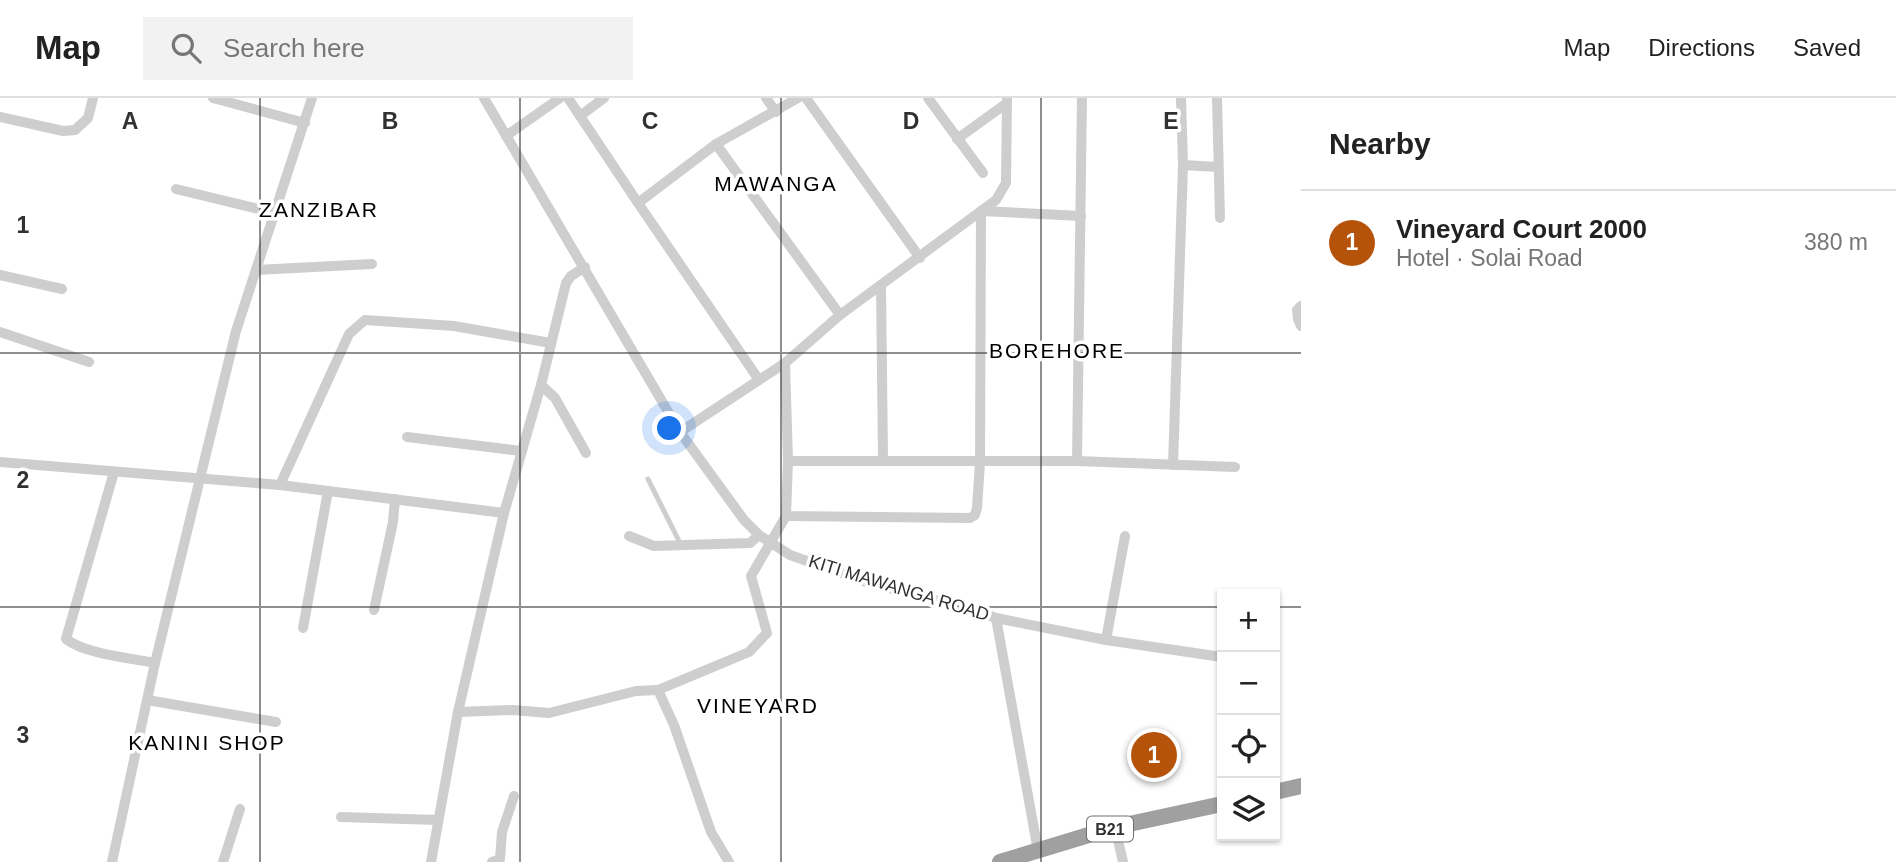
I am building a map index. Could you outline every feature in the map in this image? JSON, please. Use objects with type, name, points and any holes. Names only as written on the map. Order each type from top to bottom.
[{"type":"highway","points":[[1280,791],[1301,786]]},
{"type":"highway","name":"B21","points":[[1000,862],[1115,827],[1217,805]]},
{"type":"street","points":[[0,117],[63,131],[75,130],[88,118],[93,98]]},
{"type":"street","points":[[213,98],[305,123]]},
{"type":"street","points":[[112,862],[155,663],[236,331],[312,98]]},
{"type":"street","name":"KITI MAWANGA ROAD","points":[[484,98],[680,432],[744,520],[760,536],[790,555],[872,584],[996,618],[1106,640],[1217,656]]},
{"type":"street","points":[[506,136],[559,98]]},
{"type":"street","points":[[568,98],[759,380]]},
{"type":"street","points":[[580,116],[604,98]]},
{"type":"street","points":[[766,98],[776,112]]},
{"type":"street","points":[[638,203],[716,144],[798,98]]},
{"type":"street","points":[[806,98],[920,258]]},
{"type":"street","points":[[928,98],[983,173]]},
{"type":"street","points":[[1077,461],[1082,98]]},
{"type":"street","points":[[1172,465],[1183,165],[1181,98]]},
{"type":"street","points":[[1217,98],[1220,218]]},
{"type":"street","points":[[957,139],[1007,100]]},
{"type":"street","points":[[680,432],[785,363],[840,315],[996,200],[1006,183],[1007,100]]},
{"type":"street","points":[[716,144],[840,315]]},
{"type":"street","points":[[1183,165],[1218,167]]},
{"type":"street","points":[[176,189],[275,213]]},
{"type":"street","points":[[981,211],[1081,216]]},
{"type":"street","points":[[786,516],[970,518],[975,515],[980,463],[981,211]]},
{"type":"street","points":[[256,271],[372,264]]},
{"type":"street","points":[[431,862],[458,712],[504,513],[541,385],[566,283],[570,276],[585,267]]},
{"type":"street","points":[[0,275],[62,289]]},
{"type":"street","points":[[881,285],[883,460]]},
{"type":"street","points":[[1301,306],[1297,310],[1301,326]]},
{"type":"street","points":[[280,485],[349,334],[365,320],[454,326],[551,343]]},
{"type":"street","points":[[0,332],[89,362]]},
{"type":"street","points":[[458,712],[513,710],[549,713],[636,691],[658,690],[749,652],[767,633],[751,576],[786,516],[788,461],[785,363]]},
{"type":"street","points":[[541,385],[555,398],[586,453]]},
{"type":"street","points":[[407,437],[521,451]]},
{"type":"street","points":[[788,461],[1077,461],[1235,467]]},
{"type":"street","points":[[0,462],[280,485],[504,513]]},
{"type":"street","points":[[114,472],[66,639],[73,645],[155,663]]},
{"type":"street","points":[[303,628],[328,491]]},
{"type":"street","points":[[374,610],[393,522],[395,499]]},
{"type":"street","points":[[629,536],[654,546],[750,543],[760,536]]},
{"type":"street","points":[[1106,640],[1125,536]]},
{"type":"street","points":[[996,618],[1038,851]]},
{"type":"street","points":[[658,690],[674,725],[711,832],[729,862]]},
{"type":"street","points":[[147,700],[276,722]]},
{"type":"street","points":[[492,862],[500,859],[502,832],[514,796]]},
{"type":"street","points":[[223,862],[240,809]]},
{"type":"street","points":[[341,817],[438,820]]},
{"type":"street","points":[[1115,827],[1123,862]]},
{"type":"lane","points":[[649,480],[681,545]]},
{"type":"place","name":"Vineyard Court 2000","points":[[1154,755]]},
{"type":"district","name":"MAWANGA","points":[[776,184]]},
{"type":"district","name":"ZANZIBAR","points":[[319,210]]},
{"type":"district","name":"BOREHORE","points":[[1057,351]]},
{"type":"district","name":"VINEYARD","points":[[758,706]]},
{"type":"district","name":"KANINI SHOP","points":[[207,743]]}]
